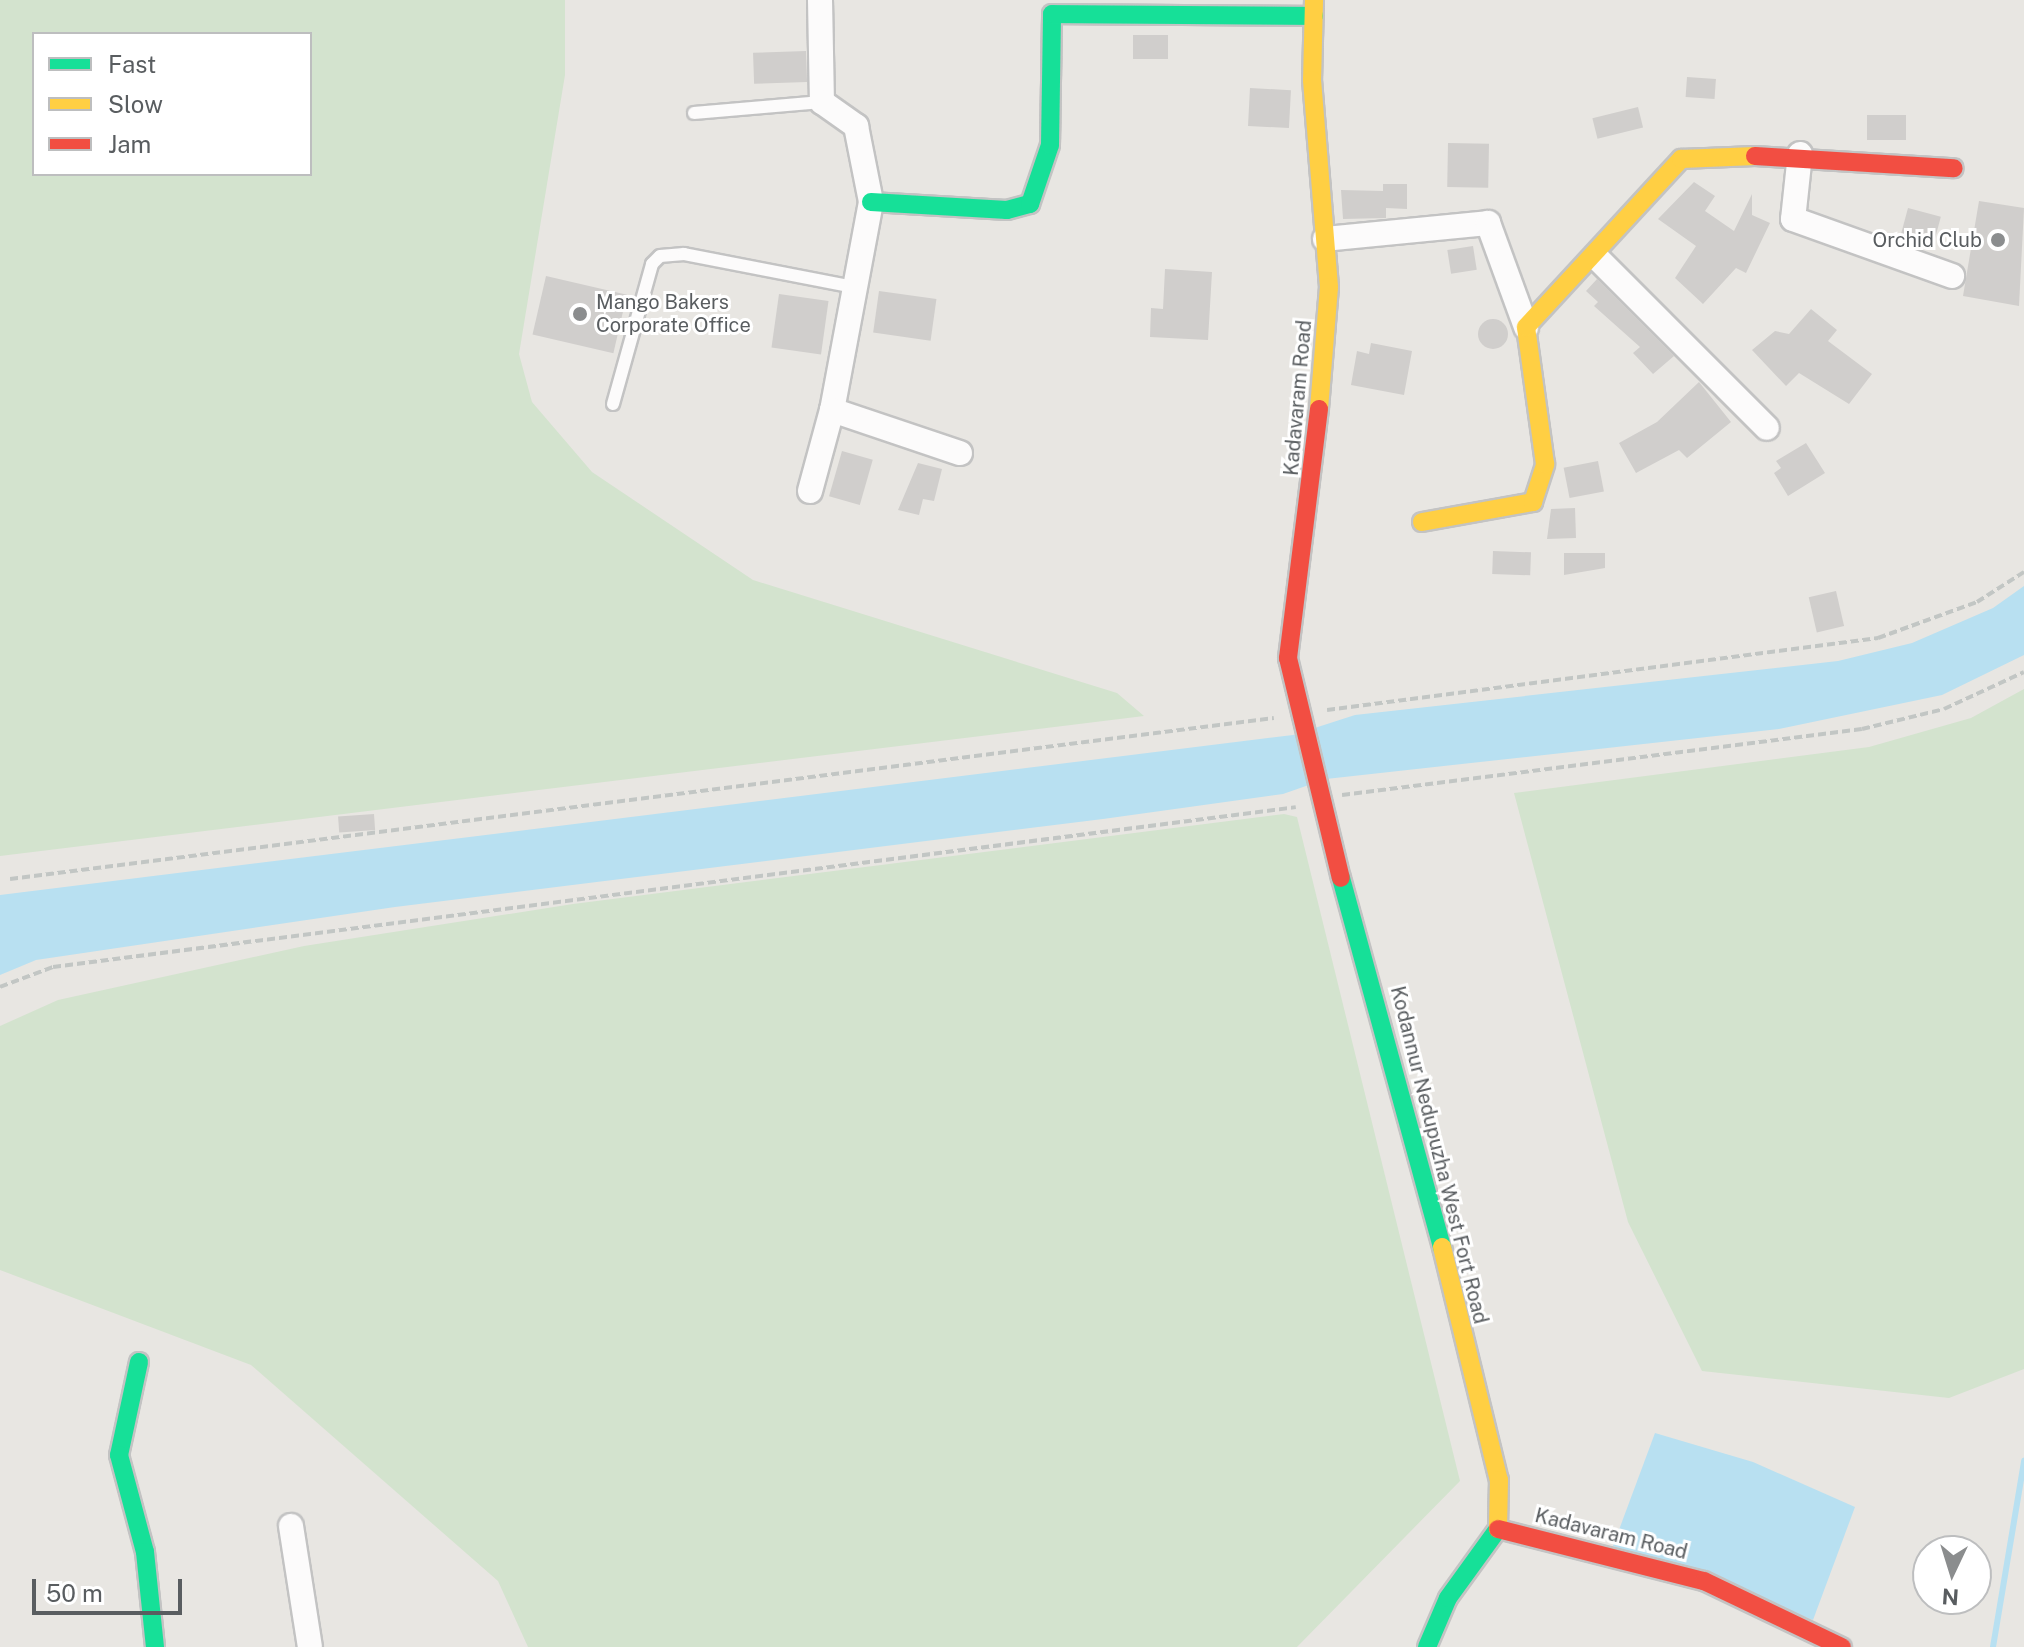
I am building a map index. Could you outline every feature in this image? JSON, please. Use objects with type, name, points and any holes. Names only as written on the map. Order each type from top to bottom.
[{"type":"street","points":[[810,491],[832,410],[871,202],[856,126],[822,102],[820,0]]},
{"type":"street","points":[[871,202],[1007,210],[1030,204],[1050,145],[1052,7],[1314,8]]},
{"type":"street","name":"Kadavaram Road","points":[[1314,8],[1329,287],[1314,474],[1288,658],[1318,800]]},
{"type":"street","points":[[1526,327],[1597,258],[1681,159],[1800,154],[1954,168]]},
{"type":"street","points":[[1800,154],[1793,219],[1952,276]]},
{"type":"street","points":[[1325,239],[1488,223],[1526,327],[1543,486],[1517,510],[1422,522]]},
{"type":"street","points":[[1597,258],[1767,428]]},
{"type":"street","points":[[832,410],[960,453]]},
{"type":"street","name":"Kodannur Nedupuzha West Fort Road","points":[[1318,800],[1397,1066],[1499,1480],[1498,1529]]},
{"type":"street","points":[[139,1362],[119,1455],[145,1552],[155,1647]]},
{"type":"street","points":[[291,1526],[310,1647]]},
{"type":"street","points":[[1427,1647],[1448,1598],[1498,1529]]},
{"type":"street","name":"Kadavaram Road","points":[[1498,1529],[1704,1581],[1842,1647]]},
{"type":"lane","points":[[694,113],[822,102]]},
{"type":"lane","points":[[613,404],[652,264],[660,256],[684,254],[854,287]]},
{"type":"path","points":[[10,879],[1301,718],[1878,638],[1977,602],[2024,572]]},
{"type":"path","points":[[0,987],[53,967],[1318,800],[1356,789],[1862,729],[1944,709],[2024,672]]},
{"type":"green space","points":[[0,0],[565,0],[565,75],[519,354],[532,402],[592,472],[753,580],[1117,693],[1144,716],[0,856]]},
{"type":"green space","points":[[2024,689],[2024,1369],[1949,1398],[1702,1371],[1628,1222],[1514,793],[1869,747],[1971,718]]},
{"type":"green space","points":[[1284,814],[1297,817],[1460,1481],[1297,1647],[528,1647],[498,1581],[251,1365],[0,1270],[0,1026],[58,1000],[304,946],[573,904]]},
{"type":"water","points":[[2024,586],[2024,655],[1942,695],[1779,729],[1326,779],[1283,794],[1103,819],[395,907],[36,960],[0,975],[0,895],[1293,735],[1355,715],[1838,661],[1912,643],[1993,608]]},
{"type":"water","points":[[1655,1433],[1753,1462],[1855,1507],[1813,1620],[1613,1546]]},
{"type":"building","points":[[1133,35],[1168,35],[1168,59],[1133,59]]},
{"type":"building","points":[[806,51],[807,82],[754,84],[753,53]]},
{"type":"building","points":[[1687,77],[1716,79],[1715,99],[1686,97]]},
{"type":"building","points":[[1250,88],[1291,90],[1289,128],[1248,126]]},
{"type":"building","points":[[1638,107],[1643,127],[1597,139],[1592,118]]},
{"type":"building","points":[[1867,115],[1906,115],[1906,140],[1867,140]]},
{"type":"building","points":[[1448,143],[1489,144],[1488,188],[1447,187]]},
{"type":"building","points":[[1694,182],[1715,196],[1705,211],[1734,231],[1752,194],[1752,215],[1770,223],[1746,273],[1736,268],[1703,304],[1675,278],[1696,246],[1658,219]]},
{"type":"building","points":[[1383,184],[1407,184],[1407,209],[1386,208],[1386,218],[1343,219],[1341,190],[1383,191]]},
{"type":"building","name":"Orchid Club","points":[[1979,201],[2024,208],[2019,306],[1963,296]]},
{"type":"building","points":[[1908,208],[1941,217],[1932,250],[1899,241]]},
{"type":"building","points":[[1473,246],[1477,270],[1451,274],[1447,250]]},
{"type":"building","points":[[1165,269],[1212,272],[1208,340],[1150,337],[1151,308],[1163,309]]},
{"type":"building","name":"Mango Bakers Corporate Office","points":[[546,276],[627,295],[613,353],[533,334]]},
{"type":"building","points":[[1597,279],[1674,356],[1653,374],[1633,353],[1640,347],[1594,306],[1598,302],[1586,291]]},
{"type":"building","points":[[879,291],[936,299],[931,341],[873,333]]},
{"type":"building","points":[[779,294],[829,301],[821,354],[771,347]]},
{"type":"building","points":[[1811,309],[1837,330],[1828,341],[1872,374],[1849,404],[1799,373],[1786,386],[1752,350],[1775,331],[1789,334]]},
{"type":"building","points":[[1493,319],[1499,320],[1507,328],[1507,340],[1499,348],[1493,349],[1487,348],[1479,340],[1478,334],[1479,328],[1487,320]]},
{"type":"building","points":[[1371,343],[1412,351],[1404,395],[1351,385],[1357,351],[1369,354]]},
{"type":"building","points":[[1699,382],[1731,422],[1687,458],[1679,450],[1636,473],[1619,443],[1657,422]]},
{"type":"building","points":[[1806,443],[1825,473],[1788,496],[1774,473],[1781,468],[1776,461]]},
{"type":"building","points":[[842,451],[873,460],[860,505],[829,496]]},
{"type":"building","points":[[1598,461],[1604,491],[1570,498],[1564,468]]},
{"type":"building","points":[[918,463],[942,469],[934,501],[923,499],[919,515],[898,510]]},
{"type":"building","points":[[1575,508],[1576,538],[1547,539],[1551,509]]},
{"type":"building","points":[[1493,551],[1531,552],[1530,575],[1492,574]]},
{"type":"building","points":[[1564,553],[1605,553],[1605,568],[1564,575]]},
{"type":"building","points":[[1836,591],[1844,626],[1817,632],[1809,597]]},
{"type":"building","points":[[374,814],[375,830],[339,832],[338,817]]},
{"type":"waterway","points":[[1993,1647],[2024,1461]]},
{"type":"traffic: fast","points":[[871,202],[1007,210],[1030,204],[1050,145],[1052,14],[1314,16]]},
{"type":"traffic: fast","points":[[1341,878],[1442,1247]]},
{"type":"traffic: fast","points":[[139,1362],[119,1455],[145,1552],[155,1647]]},
{"type":"traffic: fast","points":[[1427,1647],[1448,1598],[1498,1529]]},
{"type":"traffic: slow","points":[[1314,0],[1312,80],[1329,287],[1319,409]]},
{"type":"traffic: slow","points":[[1422,522],[1533,502],[1545,464],[1526,327],[1681,159],[1755,156]]},
{"type":"traffic: slow","points":[[1442,1247],[1499,1480],[1498,1529]]},
{"type":"traffic: jam","points":[[1755,156],[1954,168]]},
{"type":"traffic: jam","points":[[1319,409],[1288,658],[1341,878]]},
{"type":"traffic: jam","points":[[1498,1529],[1704,1581],[1842,1647]]},
{"type":"place","name":"Orchid Club","points":[[1998,240]]},
{"type":"place","name":"Mango Bakers Corporate Office","points":[[580,314]]}]
